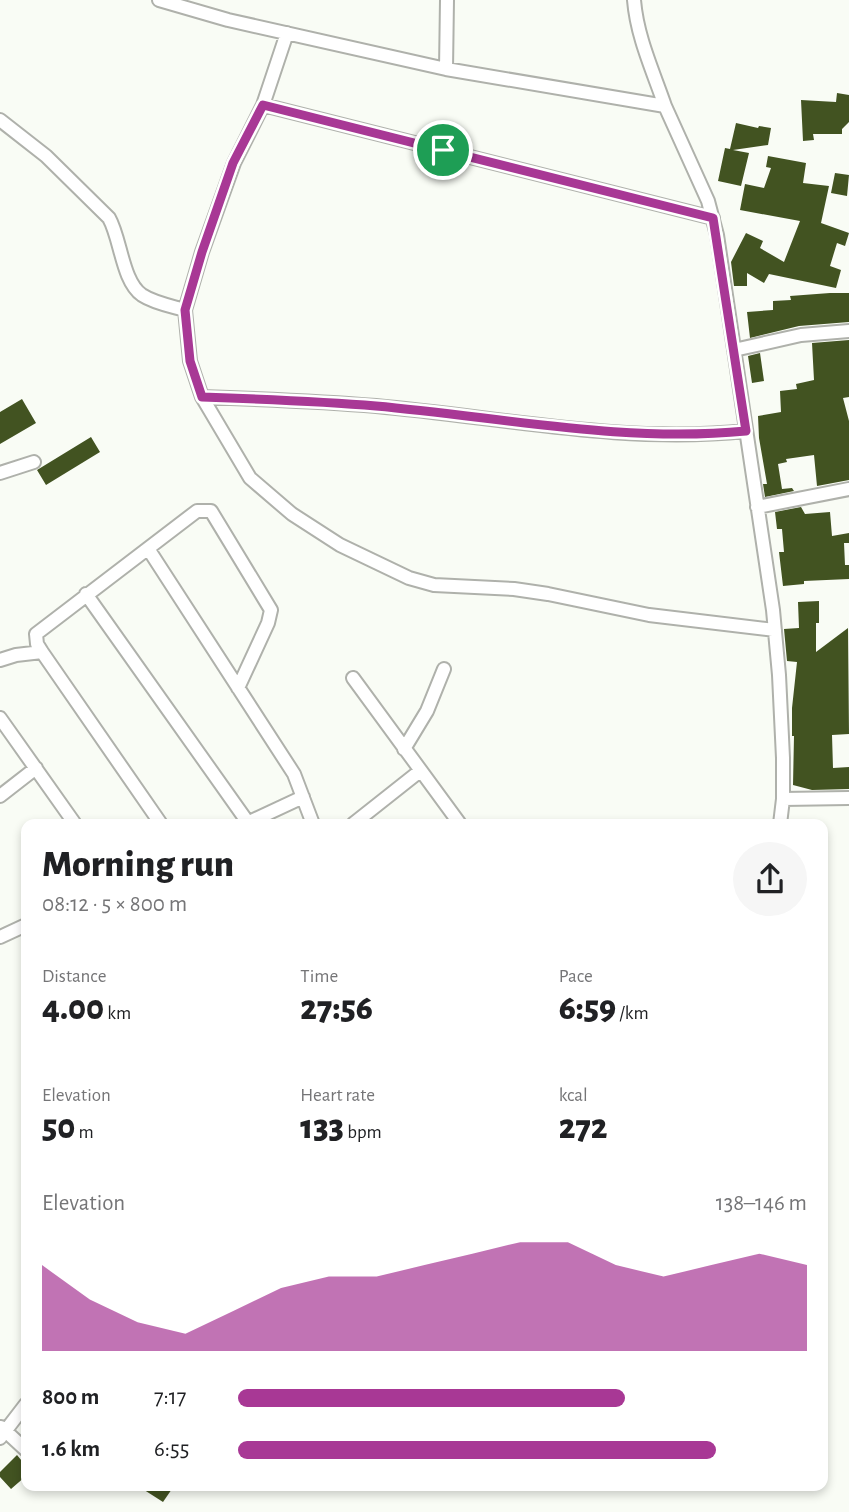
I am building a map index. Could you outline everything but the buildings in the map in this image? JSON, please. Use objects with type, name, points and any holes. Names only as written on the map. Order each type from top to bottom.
[{"type":"street","points":[[159,0],[228,20],[446,69],[665,106]]},
{"type":"street","points":[[446,69],[447,0]]},
{"type":"street","points":[[634,0],[643,46],[665,106],[708,201],[713,218],[775,630],[783,799],[781,819]]},
{"type":"street","points":[[287,33],[263,105],[233,163],[185,310],[190,361],[202,397],[250,478],[311,527],[340,545],[409,578],[434,585],[513,589],[649,615],[775,630]]},
{"type":"street","points":[[263,105],[713,218]]},
{"type":"street","points":[[0,120],[47,156],[109,218],[130,281],[137,291],[145,297],[185,310]]},
{"type":"street","points":[[734,350],[802,335],[849,331]]},
{"type":"street","points":[[202,397],[376,406],[624,434],[705,435],[746,431]]},
{"type":"street","points":[[0,473],[34,461]]},
{"type":"street","points":[[757,506],[849,489]]},
{"type":"street","points":[[158,819],[42,652],[36,639],[39,630],[149,550],[197,511],[211,512],[271,610],[268,623],[238,688]]},
{"type":"street","points":[[149,550],[294,774],[311,819]]},
{"type":"street","points":[[86,594],[244,819]]},
{"type":"street","points":[[0,660],[42,652]]},
{"type":"street","points":[[404,749],[427,711],[444,668]]},
{"type":"street","points":[[353,678],[456,819]]},
{"type":"street","points":[[0,718],[72,819]]},
{"type":"street","points":[[0,796],[36,768]]},
{"type":"street","points":[[358,819],[420,771]]},
{"type":"street","points":[[257,819],[303,797]]},
{"type":"street","points":[[783,799],[849,798]]},
{"type":"street","points":[[0,937],[21,927]]},
{"type":"street","points":[[21,1410],[2,1431],[21,1446]]},
{"type":"route","points":[[263,105],[443,150],[713,218],[746,431],[705,435],[624,434],[376,406],[202,397],[190,361],[185,310],[233,163],[263,105]]}]
